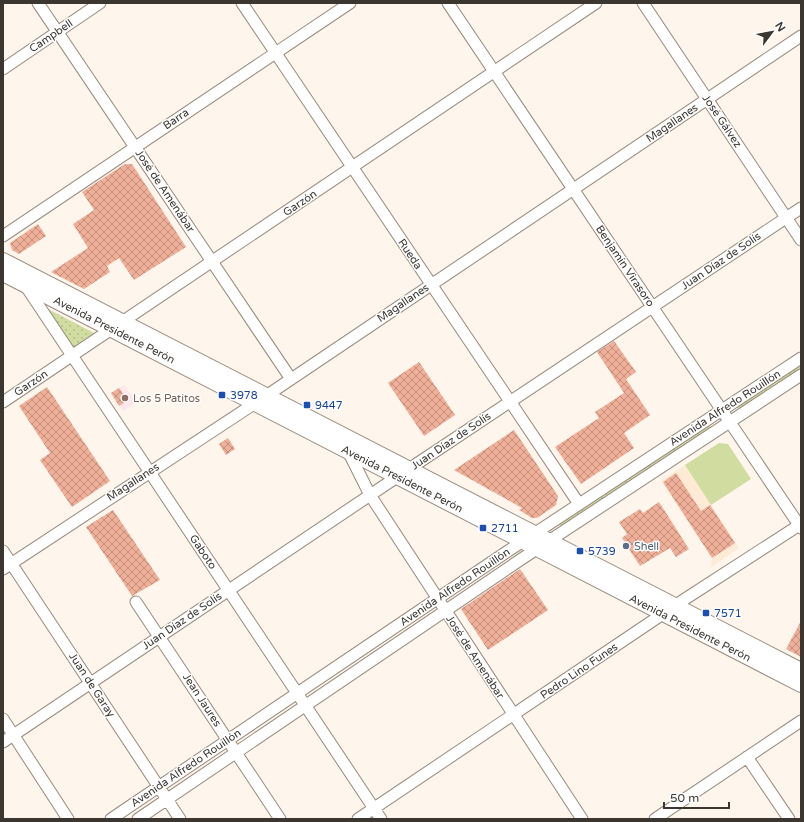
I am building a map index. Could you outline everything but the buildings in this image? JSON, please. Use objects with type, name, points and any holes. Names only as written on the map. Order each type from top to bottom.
[{"type":"main road","name":"Avenida Presidente Perón","points":[[4,263],[118,325],[255,403],[801,685]]},
{"type":"main road","name":"Avenida Presidente Perón","points":[[4,263],[24,285],[118,325],[266,396],[801,670]]},
{"type":"street","name":"José de Amenábar","points":[[38,3],[291,379]]},
{"type":"street","name":"Campbell","points":[[3,69],[100,3]]},
{"type":"street","name":"Rueda","points":[[242,3],[579,504]]},
{"type":"street","name":"Barra","points":[[3,236],[350,3]]},
{"type":"street","name":"Benjamín Virasoro","points":[[448,3],[800,526]]},
{"type":"street","name":"Garzón","points":[[3,402],[596,3]]},
{"type":"street","name":"José Gálvez","points":[[643,3],[801,240]]},
{"type":"street","name":"Magallanes","points":[[7,566],[266,396],[801,36]]},
{"type":"street","name":"Juan Díaz de Solís","points":[[3,742],[801,208]]},
{"type":"street","name":"Gaboto","points":[[24,285],[381,819]]},
{"type":"street","name":"Avenida Alfredo Rouillón","points":[[111,819],[522,541],[801,358]]},
{"type":"street","name":"Avenida Alfredo Rouillón","points":[[138,819],[538,549],[801,375]]},
{"type":"street","name":"José de Amenábar","points":[[348,451],[370,495],[582,819]]},
{"type":"street","name":"Pedro Lino Funes","points":[[358,819],[676,605],[800,526]]},
{"type":"street","name":"Juan de Garay","points":[[3,551],[7,566],[90,683],[180,819]]},
{"type":"street","name":"Jean Jaures","points":[[136,602],[280,819]]},
{"type":"street","points":[[3,719],[68,819]]},
{"type":"street","points":[[655,819],[801,721]]},
{"type":"street","points":[[747,757],[789,819]]},
{"type":"shaded area","name":"Los 5 Patitos","points":[[124,385],[131,395],[134,394],[138,401],[123,411],[111,393]]},
{"type":"shaded area","points":[[685,465],[739,548],[711,567],[712,558],[661,481]]},
{"type":"green space","points":[[48,309],[96,334],[72,350]]},
{"type":"green space","points":[[801,362],[801,369],[739,410],[736,406]]},
{"type":"green space","points":[[709,424],[712,429],[562,529],[559,524]]},
{"type":"green space","points":[[719,443],[728,444],[751,479],[711,505],[685,465]]},
{"type":"place","name":"3978","points":[[222,395]]},
{"type":"place","name":"Los 5 Patitos","points":[[125,398]]},
{"type":"place","name":"9447","points":[[307,405]]},
{"type":"place","name":"2711","points":[[483,528]]},
{"type":"place","name":"Shell","points":[[626,546]]},
{"type":"place","name":"5739","points":[[580,551]]},
{"type":"place","name":"7571","points":[[706,613]]}]
